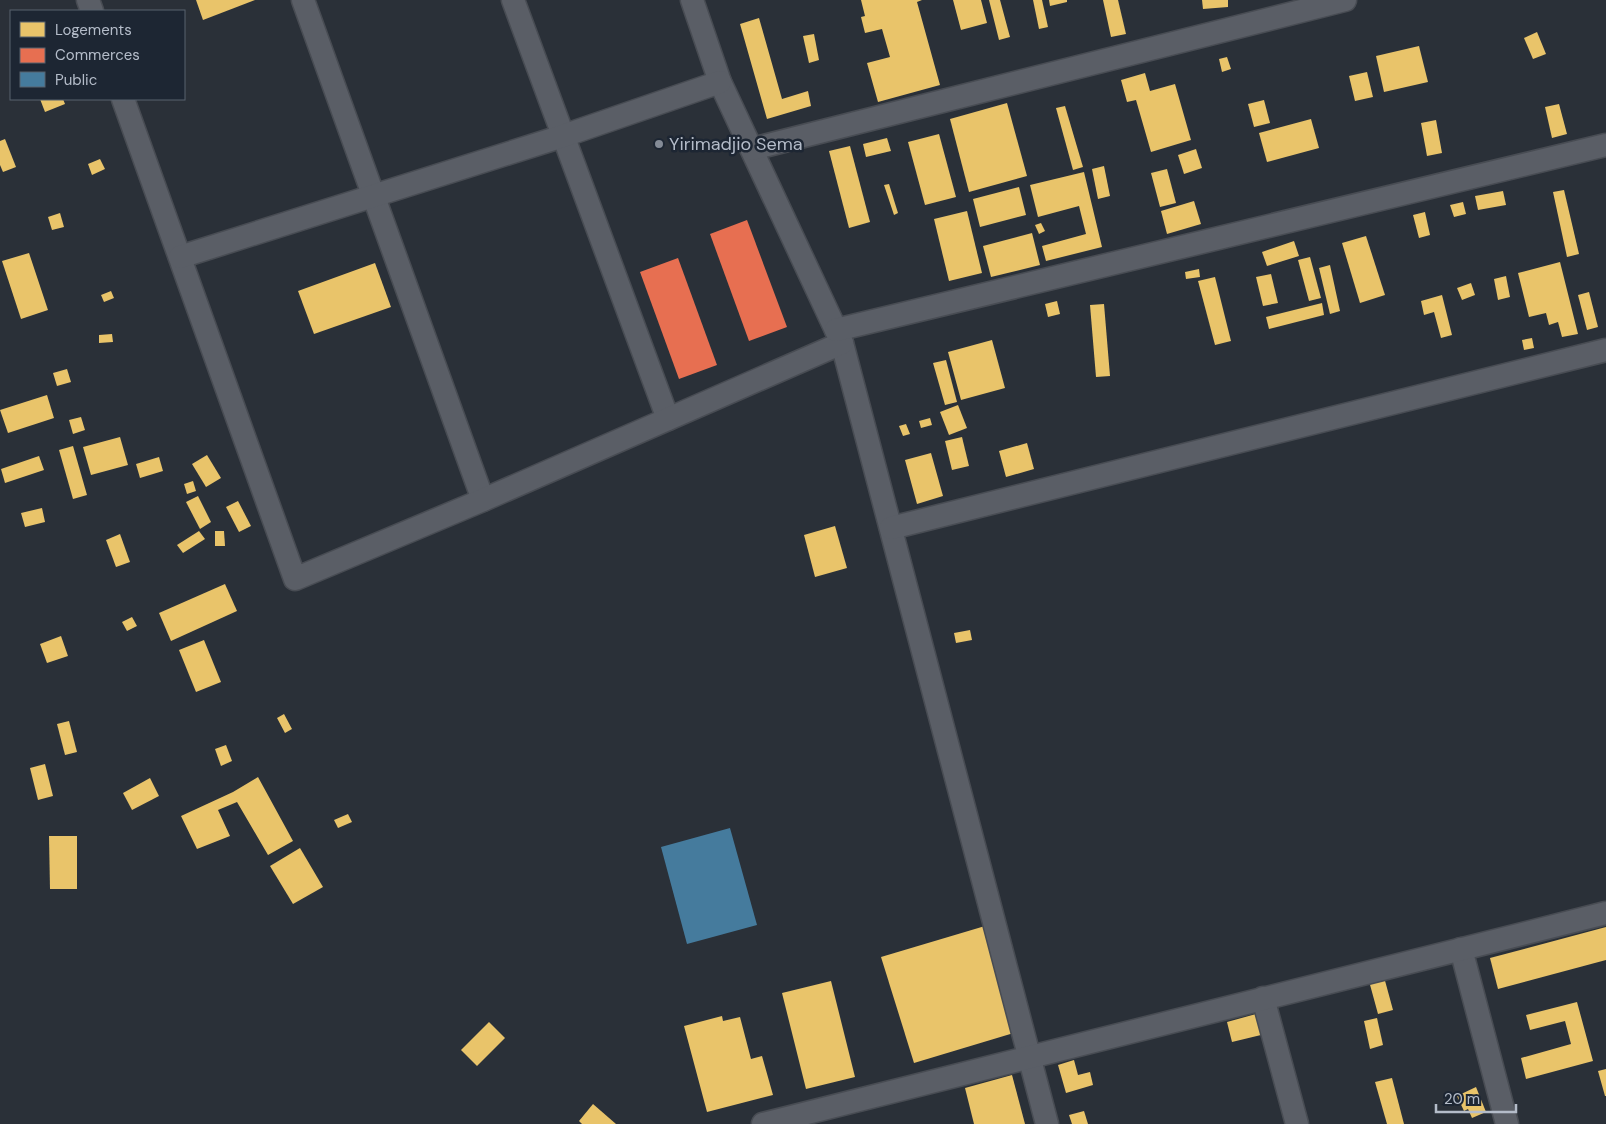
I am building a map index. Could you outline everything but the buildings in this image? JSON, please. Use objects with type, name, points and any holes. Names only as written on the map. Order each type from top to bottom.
[{"type":"street","points":[[303,0],[483,500]]},
{"type":"street","points":[[513,0],[668,420]]},
{"type":"street","points":[[692,0],[720,82],[839,337],[1047,1124]]},
{"type":"street","points":[[752,149],[1345,0]]},
{"type":"street","points":[[180,257],[563,136],[720,82]]},
{"type":"street","points":[[123,100],[295,579],[668,420],[839,337],[1606,145]]},
{"type":"street","points":[[891,528],[1606,350]]},
{"type":"street","points":[[764,1124],[1606,913]]},
{"type":"street","points":[[1461,949],[1508,1124]]},
{"type":"street","points":[[1263,998],[1297,1124]]},
{"type":"place","name":"Yirimadjio Sema","points":[[659,144]]}]
